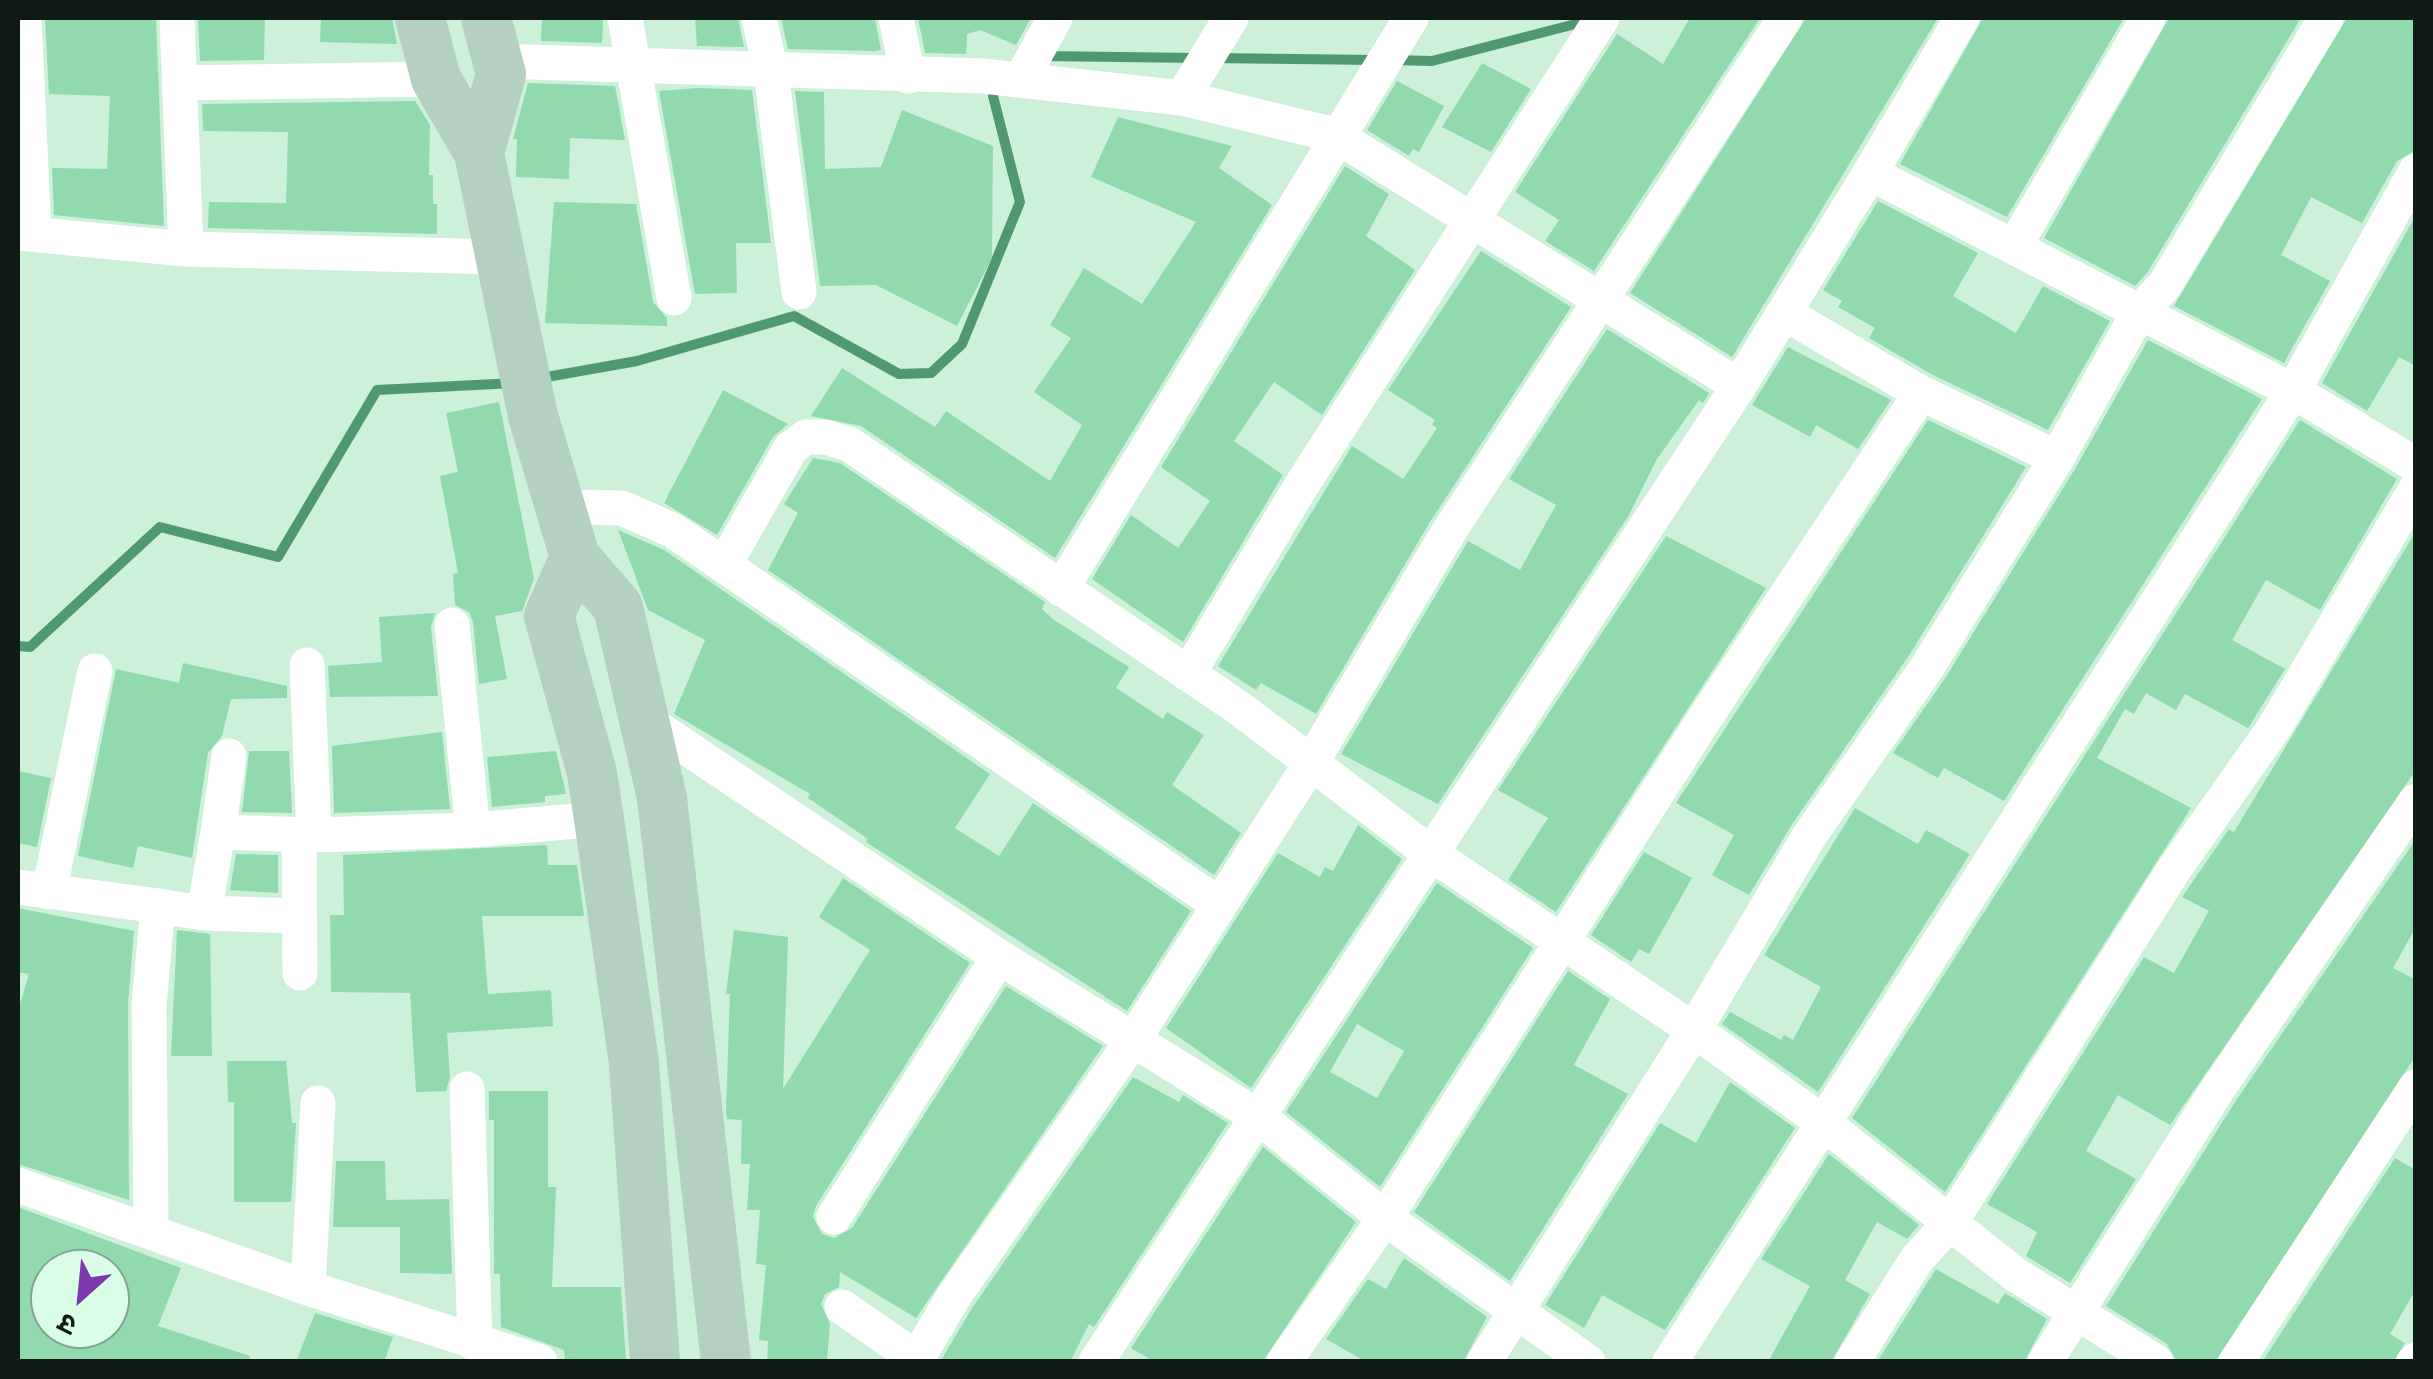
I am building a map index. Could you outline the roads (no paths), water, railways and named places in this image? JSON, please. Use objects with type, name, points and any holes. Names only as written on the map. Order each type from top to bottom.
[{"type":"main road","points":[[420,18],[436,79],[479,153],[533,416],[575,557],[618,607],[662,798],[726,1362]]},
{"type":"main road","points":[[479,153],[500,74],[491,40]]},
{"type":"main road","points":[[575,557],[549,616],[592,774],[634,1063],[656,1362]]},
{"type":"street","points":[[24,18],[26,234],[186,248],[498,257]]},
{"type":"street","points":[[177,18],[186,248]]},
{"type":"street","points":[[625,18],[674,298]]},
{"type":"street","points":[[759,18],[771,72],[799,292]]},
{"type":"street","points":[[896,18],[908,76]]},
{"type":"street","points":[[842,1307],[916,1360],[954,1296],[1133,1040],[1311,762],[1448,533],[1785,18]]},
{"type":"street","points":[[1096,1362],[1739,386],[1962,18]]},
{"type":"street","points":[[2014,248],[2148,18]]},
{"type":"street","points":[[1484,1362],[1694,1030],[1810,835],[1926,669],[2056,458],[2140,312],[2164,286],[2326,18]]},
{"type":"street","points":[[1188,674],[1304,483],[1598,23]]},
{"type":"street","points":[[1061,589],[1403,29]]},
{"type":"street","points":[[1187,89],[1222,32]]},
{"type":"street","points":[[491,40],[634,63],[771,72],[908,76],[1023,60],[1187,89],[1335,135],[1739,386]]},
{"type":"street","points":[[180,83],[436,79]]},
{"type":"street","points":[[1670,1362],[2292,392],[2416,171]]},
{"type":"street","points":[[1870,173],[2292,392],[2416,466]]},
{"type":"street","points":[[1784,313],[1922,393],[2056,458]]},
{"type":"street","points":[[1284,1362],[1385,1218],[1706,715],[1922,393]]},
{"type":"street","points":[[724,565],[791,448],[806,437],[826,436],[848,444],[1188,674],[1430,853],[1822,1121],[2016,1275],[2156,1362]]},
{"type":"street","points":[[1852,1362],[1917,1259],[1950,1223],[2176,868],[2274,728],[2416,489]]},
{"type":"street","points":[[561,507],[622,508],[648,516],[1218,904]]},
{"type":"street","points":[[452,625],[473,830]]},
{"type":"street","points":[[300,974],[299,916],[306,835],[306,665]]},
{"type":"street","points":[[96,671],[33,890],[204,913],[299,916]]},
{"type":"street","points":[[644,719],[999,957],[1260,1118],[1385,1218],[1588,1362]]},
{"type":"street","points":[[204,913],[228,756]]},
{"type":"street","points":[[2045,1362],[2219,1087],[2416,801]]},
{"type":"street","points":[[218,832],[306,835],[473,830],[599,819]]},
{"type":"street","points":[[150,1231],[149,1004],[158,906]]},
{"type":"street","points":[[834,1217],[999,957]]},
{"type":"street","points":[[467,1088],[475,1344]]},
{"type":"street","points":[[2236,1362],[2416,1088]]},
{"type":"street","points":[[308,1288],[318,1103]]},
{"type":"street","points":[[18,1186],[308,1288],[540,1362]]},
{"type":"waterway","points":[[1393,60],[1432,61],[1591,20]]},
{"type":"waterway","points":[[1043,56],[1196,58]]},
{"type":"waterway","points":[[1213,58],[1376,60]]},
{"type":"waterway","points":[[541,378],[637,361],[794,316],[899,374],[931,373],[962,344],[1020,202],[993,96],[996,82]]},
{"type":"waterway","points":[[18,646],[30,647],[160,527],[278,557],[377,390],[515,383]]}]
